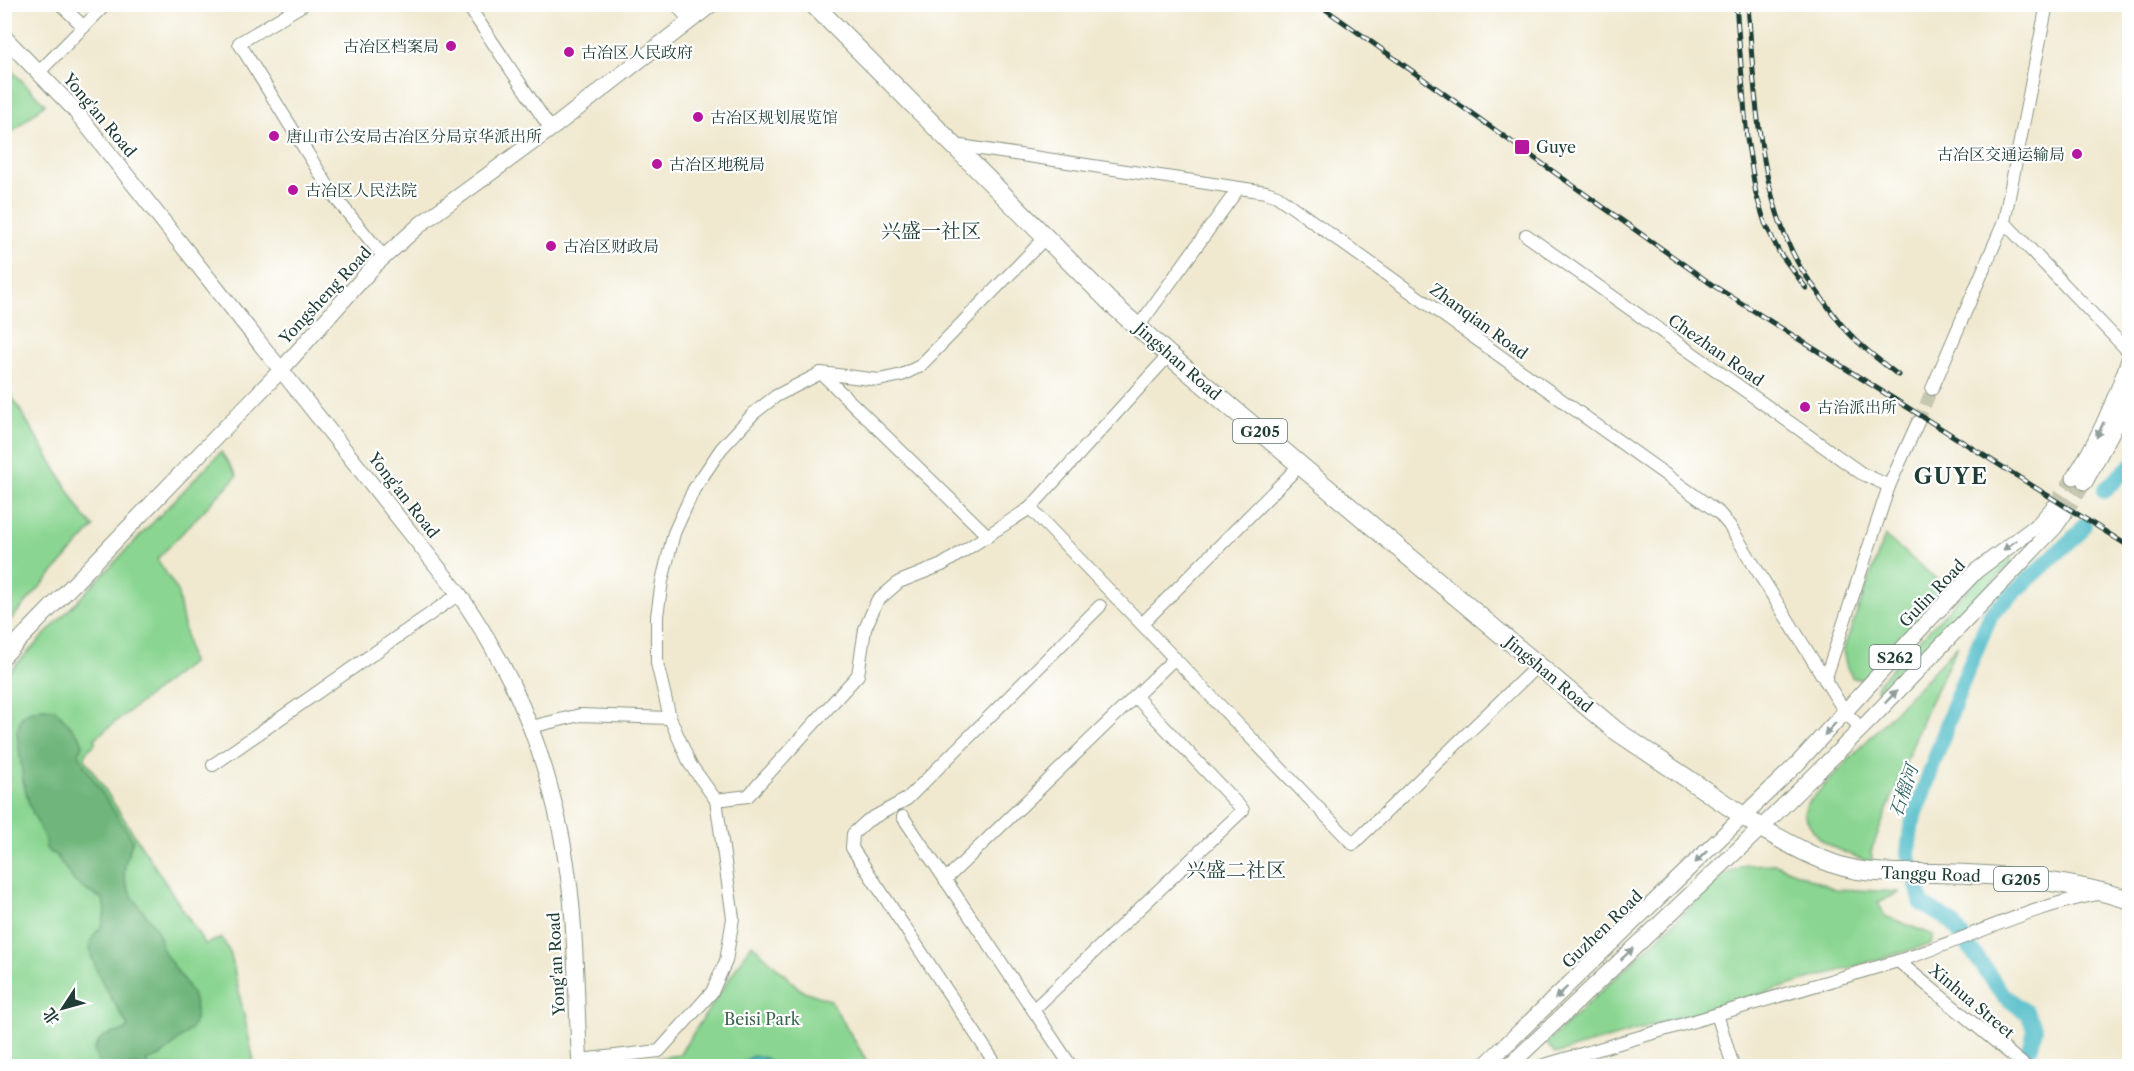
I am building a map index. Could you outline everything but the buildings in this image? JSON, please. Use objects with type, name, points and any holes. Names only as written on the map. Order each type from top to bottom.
[{"type":"highway","name":"Jingshan Road","points":[[813,4],[1046,237],[1169,355],[1615,730],[1743,816]]},
{"type":"highway","name":"Tanggu Road","points":[[1743,816],[1785,842],[1825,861],[1856,870],[1995,876],[2051,882],[2107,892],[2130,900]]},
{"type":"main road","name":"Yongsheng Road","points":[[4,645],[279,366],[379,251],[446,195],[546,122],[680,9],[697,4]]},
{"type":"main road","name":"Yongsheng Road","points":[[4,656],[374,266],[422,223],[555,126],[712,4]]},
{"type":"main road","name":"Yong'an Road","points":[[4,37],[40,71],[73,108],[459,594],[482,629],[510,680],[531,727],[558,820],[570,889],[580,1063]]},
{"type":"main road","points":[[2130,355],[2118,392],[2093,445],[2080,480],[2130,398]]},
{"type":"main road","name":"Gulin Road","points":[[1743,816],[1797,764],[1976,571],[2059,510],[2055,527],[1761,828]]},
{"type":"main road","name":"Guzhen Road","points":[[1484,1066],[1743,816]]},
{"type":"main road","name":"S262","points":[[1509,1066],[1761,828]]},
{"type":"street","points":[[60,4],[84,27]]},
{"type":"street","points":[[40,71],[105,4]]},
{"type":"street","points":[[304,4],[239,43],[334,196],[379,251]]},
{"type":"street","points":[[467,4],[546,122]]},
{"type":"street","points":[[1932,389],[2004,222],[2047,4]]},
{"type":"street","name":"Zhanqian Road","points":[[953,145],[1266,192],[1277,196],[1719,513],[1729,525],[1845,712],[1861,728]]},
{"type":"street","points":[[1138,327],[1238,189]]},
{"type":"street","points":[[2004,222],[2130,355]]},
{"type":"street","name":"Chezhan Road","points":[[1526,236],[1861,473],[1889,486]]},
{"type":"street","points":[[580,1063],[659,1051],[712,992],[726,961],[732,918],[716,800],[690,764],[670,718],[657,663],[657,616],[662,581],[674,533],[694,489],[721,450],[747,420],[777,396],[820,373],[879,380],[902,375],[920,366],[1046,237]]},
{"type":"street","points":[[716,800],[748,796],[858,675],[865,629],[877,601],[899,582],[942,565],[1030,508],[1169,355]]},
{"type":"street","points":[[820,373],[988,536]]},
{"type":"street","points":[[1825,680],[1889,486],[1918,422]]},
{"type":"street","points":[[1142,624],[1300,465]]},
{"type":"street","points":[[1030,508],[1353,844],[1538,665]]},
{"type":"street","points":[[213,765],[459,594]]},
{"type":"street","points":[[997,1066],[852,848],[853,834],[867,821],[907,799],[1100,606]]},
{"type":"street","points":[[945,880],[1175,658]]},
{"type":"street","points":[[1034,1010],[1243,810],[1135,696]]},
{"type":"street","points":[[531,727],[580,715],[670,718]]},
{"type":"street","points":[[903,818],[1071,1066]]},
{"type":"street","points":[[1541,1066],[1939,948],[2063,900],[2107,892]]},
{"type":"street","name":"Xinhua Street","points":[[1898,961],[2025,1066]]},
{"type":"street","points":[[1717,1014],[1733,1066]]},
{"type":"green space","points":[[5,64],[45,104],[4,138]]},
{"type":"green space","points":[[5,385],[84,516],[94,527],[5,626]]},
{"type":"green space","points":[[221,452],[237,476],[157,559],[177,590],[191,663],[95,738],[95,744],[86,752],[85,759],[205,944],[222,938],[231,955],[255,1066],[5,1066],[4,677]]},
{"type":"green space","points":[[1885,536],[1946,587],[1863,680],[1853,678],[1847,668],[1843,651]]},
{"type":"green space","points":[[2005,556],[2011,557],[2011,563],[1884,696],[1876,689],[1879,682],[1985,571]]},
{"type":"green space","points":[[1958,645],[1925,713],[1871,851],[1873,863],[1831,847],[1816,834],[1810,825],[1804,813],[1807,804]]},
{"type":"green space","points":[[42,708],[55,709],[80,737],[83,745],[79,753],[84,765],[133,840],[124,870],[128,888],[155,928],[162,948],[192,994],[195,1004],[196,1014],[190,1030],[164,1054],[147,1060],[147,1066],[100,1066],[94,1050],[103,1037],[125,1031],[128,1026],[99,975],[91,954],[91,940],[102,926],[105,911],[103,899],[74,881],[56,855],[49,852],[29,804],[23,780],[17,732],[21,718],[27,713]]},
{"type":"green space","points":[[1775,864],[1835,889],[1901,892],[1878,902],[1885,916],[1933,935],[1931,944],[1555,1054],[1546,1043],[1726,874],[1745,865]]},
{"type":"green space","name":"Beisi Park","points":[[752,944],[801,990],[830,1000],[870,1066],[602,1066],[679,1055]]},
{"type":"water","points":[[753,1056],[765,1058],[778,1066],[742,1066]]},
{"type":"waterway","name":"石榴河","points":[[2104,491],[2130,466]]},
{"type":"waterway","name":"石榴河","points":[[2019,1066],[2031,1046],[2035,1029],[2027,1013],[2003,995],[1952,922],[1922,904],[1908,853],[1911,827],[1959,691],[1991,614],[2080,532],[2084,525]]},
{"type":"tunnel","points":[[1918,422],[1932,389]]},
{"type":"tunnel","points":[[2054,507],[2074,477]]},
{"type":"tunnel","points":[[2064,514],[2085,482]]},
{"type":"railway","points":[[1318,4],[1714,286],[2130,547]]},
{"type":"railway","points":[[1736,4],[1747,139],[1756,194],[1765,223],[1779,252],[1806,288]]},
{"type":"railway","points":[[1748,4],[1760,137],[1774,203],[1785,234],[1802,270],[1841,324],[1864,347],[1898,375]]},
{"type":"place","name":"古冶区档案局","points":[[451,46]]},
{"type":"place","name":"古冶区人民政府","points":[[569,52]]},
{"type":"place","name":"古冶区规划展览馆","points":[[698,117]]},
{"type":"place","name":"唐山市公安局古冶区分局京华派出所","points":[[274,136]]},
{"type":"place","name":"Guye","points":[[1522,147]]},
{"type":"place","name":"古冶区交通运输局","points":[[2077,154]]},
{"type":"place","name":"古冶区地税局","points":[[657,164]]},
{"type":"place","name":"古冶区人民法院","points":[[293,190]]},
{"type":"place","name":"古冶区财政局","points":[[551,246]]},
{"type":"place","name":"古治派出所","points":[[1805,407]]},
{"type":"district","name":"兴盛一社区","points":[[931,231]]},
{"type":"district","name":"GUYE","points":[[1951,476]]},
{"type":"district","name":"兴盛二社区","points":[[1236,870]]}]
